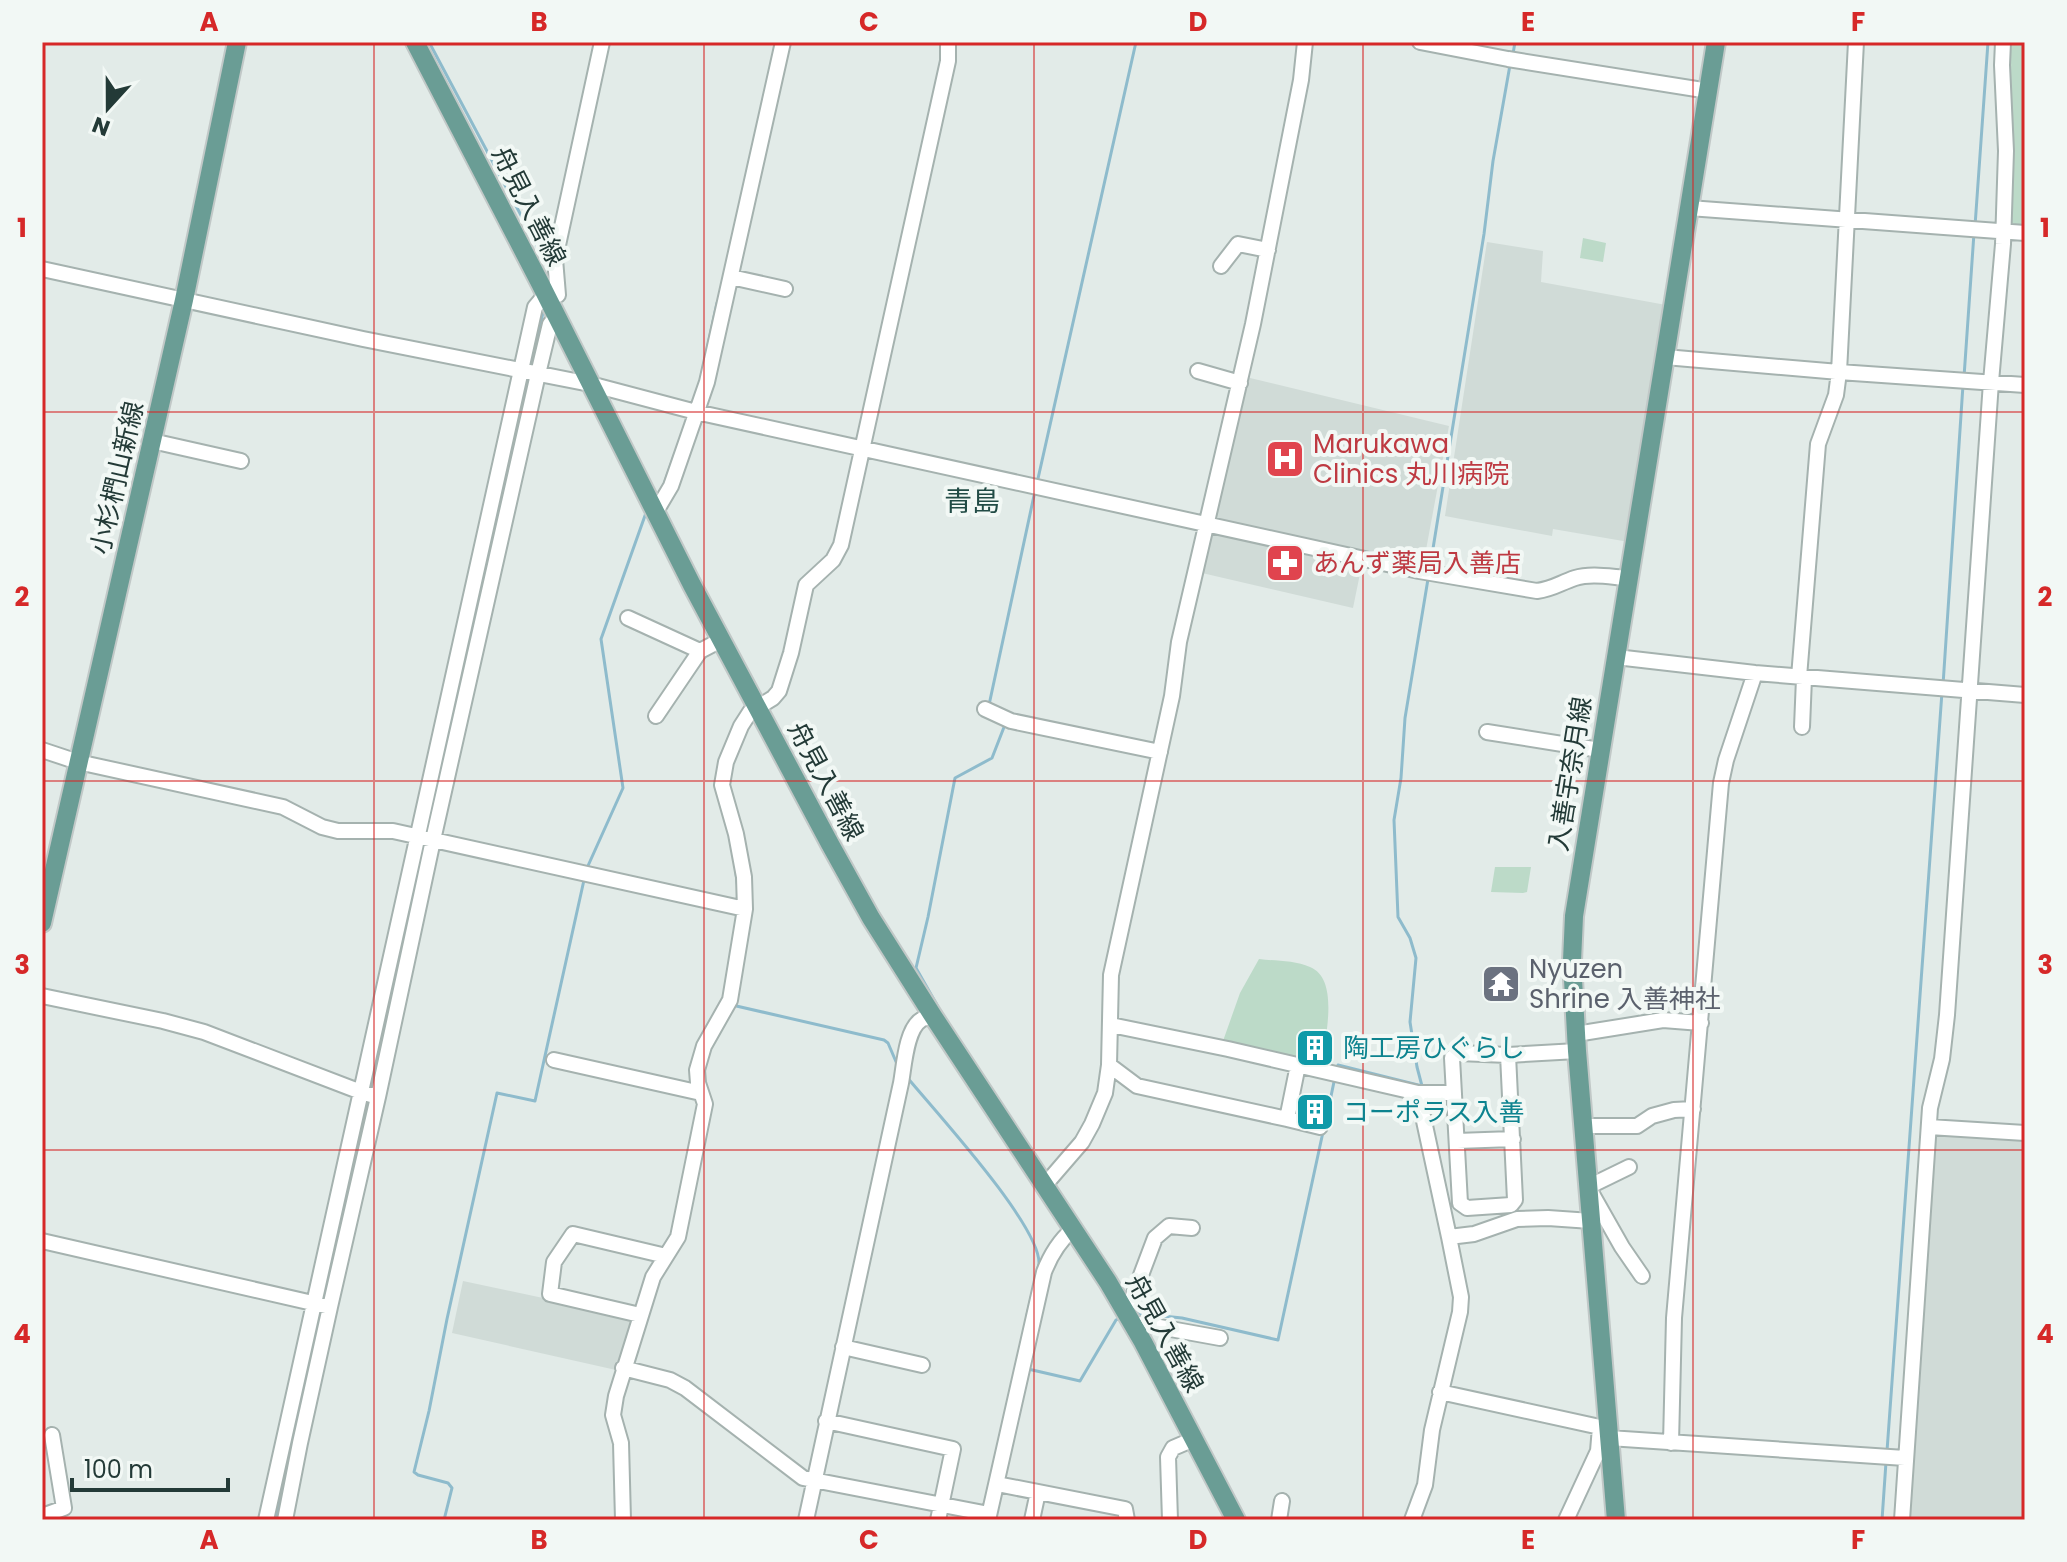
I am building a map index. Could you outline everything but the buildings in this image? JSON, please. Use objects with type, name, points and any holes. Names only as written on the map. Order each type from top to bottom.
[{"type":"main road","name":"小杉椚山新線","points":[[42,923],[184,300],[237,42]]},
{"type":"main road","name":"舟見入善線","points":[[415,42],[721,640],[871,918],[1123,1308],[1236,1520]]},
{"type":"main road","name":"入善宇奈月線","points":[[1616,1520],[1606,1431],[1577,1042],[1572,961],[1574,916],[1716,42]]},
{"type":"street","points":[[285,1520],[433,840],[529,372],[535,307],[546,294],[558,295],[555,259],[602,42]]},
{"type":"street","points":[[655,513],[671,486],[707,382],[783,42]]},
{"type":"street","points":[[623,1520],[621,1443],[613,1415],[616,1396],[653,1277],[678,1237],[705,1104],[697,1070],[704,1046],[730,1000],[745,909],[744,877],[722,785],[726,762],[750,712],[779,691],[806,585],[833,560],[841,545],[948,61],[948,42]]},
{"type":"street","points":[[1044,1186],[1082,1142],[1105,1093],[1109,1065],[1111,975],[1172,696],[1179,642],[1268,250],[1301,80],[1305,42]]},
{"type":"street","points":[[1420,42],[1709,91]]},
{"type":"street","points":[[1802,727],[1802,678],[1818,444],[1836,395],[1839,372],[1856,42]]},
{"type":"street","points":[[1902,1520],[1930,1108],[1942,1059],[1947,1015],[2004,231],[2006,151],[2003,42]]},
{"type":"street","points":[[1689,208],[2025,233]]},
{"type":"street","points":[[1221,266],[1238,244],[1268,250]]},
{"type":"street","points":[[42,269],[363,339],[590,384],[696,412],[1419,571],[1537,591],[1550,590],[1571,579],[1586,576],[1628,578]]},
{"type":"street","points":[[731,277],[785,289]]},
{"type":"street","points":[[266,1520],[416,836],[529,372],[550,324],[557,316]]},
{"type":"street","points":[[1665,357],[2025,385]]},
{"type":"street","points":[[1198,371],[1240,383]]},
{"type":"street","points":[[152,441],[241,461]]},
{"type":"street","points":[[628,618],[700,651]]},
{"type":"street","points":[[656,716],[700,651],[721,640]]},
{"type":"street","points":[[1616,657],[1802,678],[2025,695]]},
{"type":"street","points":[[1671,1443],[1674,1318],[1721,783],[1755,673]]},
{"type":"street","points":[[985,709],[1011,721],[1160,752]]},
{"type":"street","points":[[1487,732],[1600,750]]},
{"type":"street","points":[[42,750],[78,762],[283,807],[322,827],[338,831],[393,831],[745,909]]},
{"type":"street","points":[[42,996],[204,1032],[378,1097]]},
{"type":"street","points":[[806,1520],[912,1030],[919,1020],[933,1016]]},
{"type":"street","points":[[1508,1055],[1515,1200],[1511,1205],[1467,1208],[1460,1203],[1452,1058],[1458,1053],[1508,1055],[1577,1042],[1663,1020],[1701,1023]]},
{"type":"street","points":[[1111,1025],[1418,1093],[1454,1093]]},
{"type":"street","points":[[554,1060],[701,1093]]},
{"type":"street","points":[[1109,1065],[1137,1086],[1320,1127]]},
{"type":"street","points":[[1287,1119],[1298,1065]]},
{"type":"street","points":[[1412,1520],[1425,1485],[1432,1430],[1453,1346],[1461,1297],[1418,1093]]},
{"type":"street","points":[[1584,1126],[1637,1126],[1652,1116],[1693,1109]]},
{"type":"street","points":[[1929,1127],[2025,1133]]},
{"type":"street","points":[[1457,1141],[1513,1139]]},
{"type":"street","points":[[1629,1167],[1588,1187],[1642,1276]]},
{"type":"street","points":[[1449,1237],[1474,1234],[1517,1219],[1591,1221]]},
{"type":"street","points":[[1123,1308],[1132,1299],[1155,1238],[1169,1226],[1192,1228]]},
{"type":"street","points":[[623,1368],[670,1380],[685,1388],[803,1478],[940,1513],[989,1517],[1044,1272],[1051,1255],[1073,1229]]},
{"type":"street","points":[[640,1315],[550,1294],[554,1262],[573,1234],[666,1256]]},
{"type":"street","points":[[42,1241],[330,1307]]},
{"type":"street","points":[[1133,1325],[1143,1324],[1220,1338]]},
{"type":"street","points":[[843,1347],[922,1365]]},
{"type":"street","points":[[1440,1392],[1671,1443],[1905,1458]]},
{"type":"street","points":[[826,1421],[953,1449],[940,1513]]},
{"type":"street","points":[[1566,1520],[1606,1431]]},
{"type":"street","points":[[42,1516],[64,1508],[52,1435]]},
{"type":"street","points":[[1170,1520],[1168,1457],[1173,1448],[1194,1439]]},
{"type":"street","points":[[997,1484],[1125,1509],[1127,1520]]},
{"type":"street","points":[[1032,1520],[1038,1492]]},
{"type":"street","points":[[1279,1520],[1282,1501]]},
{"type":"shaded area","points":[[1487,242],[1543,251],[1541,282],[1666,305],[1629,542],[1553,529],[1552,536],[1445,516]]},
{"type":"shaded area","points":[[1246,377],[1449,426],[1423,566],[1364,554],[1353,608],[1202,573]]},
{"type":"shaded area","points":[[1933,1132],[2025,1139],[2025,1520],[1908,1520]]},
{"type":"shaded area","points":[[463,1281],[632,1317],[616,1370],[452,1333]]},
{"type":"green space","points":[[2007,42],[2025,42],[2025,228],[2011,222]]},
{"type":"green space","points":[[1583,238],[1606,243],[1603,262],[1580,258]]},
{"type":"green space","points":[[1495,867],[1531,867],[1527,892],[1491,892]]},
{"type":"green space","points":[[1259,959],[1298,963],[1319,974],[1328,996],[1322,1063],[1223,1041],[1240,993]]},
{"type":"waterway","points":[[429,42],[549,268]]},
{"type":"waterway","points":[[771,66],[776,42]]},
{"type":"waterway","points":[[1037,483],[1136,42]]},
{"type":"waterway","points":[[1513,54],[1515,42]]},
{"type":"waterway","points":[[1975,226],[1988,42]]},
{"type":"waterway","points":[[1430,567],[1510,65]]},
{"type":"waterway","points":[[1964,377],[1974,233]]},
{"type":"waterway","points":[[700,382],[717,303]]},
{"type":"waterway","points":[[531,367],[544,308]]},
{"type":"waterway","points":[[427,832],[528,378]]},
{"type":"waterway","points":[[1943,685],[1963,385]]},
{"type":"waterway","points":[[663,487],[675,453]]},
{"type":"waterway","points":[[989,705],[1035,491]]},
{"type":"waterway","points":[[587,868],[623,788],[601,639],[647,510]]},
{"type":"waterway","points":[[1336,1070],[1338,1065],[1422,1086],[1410,1022],[1416,958],[1410,938],[1398,917],[1394,820],[1401,778],[1405,718],[1428,579]]},
{"type":"waterway","points":[[1887,1451],[1942,692]]},
{"type":"waterway","points":[[934,1007],[937,1005],[916,968],[955,778],[992,758],[1006,722]]},
{"type":"waterway","points":[[370,1089],[424,843]]},
{"type":"waterway","points":[[736,873],[738,889]]},
{"type":"waterway","points":[[444,1520],[452,1488],[448,1483],[414,1472],[447,1319],[497,1093],[535,1101],[584,880]]},
{"type":"waterway","points":[[732,1005],[884,1040],[897,1064]]},
{"type":"waterway","points":[[906,1076],[984,1168],[1023,1223],[1035,1246],[1039,1264],[1027,1315]]},
{"type":"waterway","points":[[1325,1125],[1335,1077]]},
{"type":"waterway","points":[[324,1300],[368,1101]]},
{"type":"waterway","points":[[1134,1313],[1182,1318],[1278,1340],[1323,1132]]},
{"type":"waterway","points":[[275,1520],[321,1312]]},
{"type":"waterway","points":[[1028,1369],[1080,1381],[1120,1318]]},
{"type":"waterway","points":[[1882,1520],[1886,1462]]},
{"type":"place","name":"Marukawa Clinics 丸川病院","points":[[1285,459]]},
{"type":"place","name":"あんず薬局入善店","points":[[1285,563]]},
{"type":"place","name":"Nyuzen Shrine 入善神社","points":[[1501,984]]},
{"type":"place","name":"陶工房ひぐらし","points":[[1315,1048]]},
{"type":"place","name":"コーポラス入善","points":[[1315,1112]]},
{"type":"district","name":"青島","points":[[972,501]]}]
